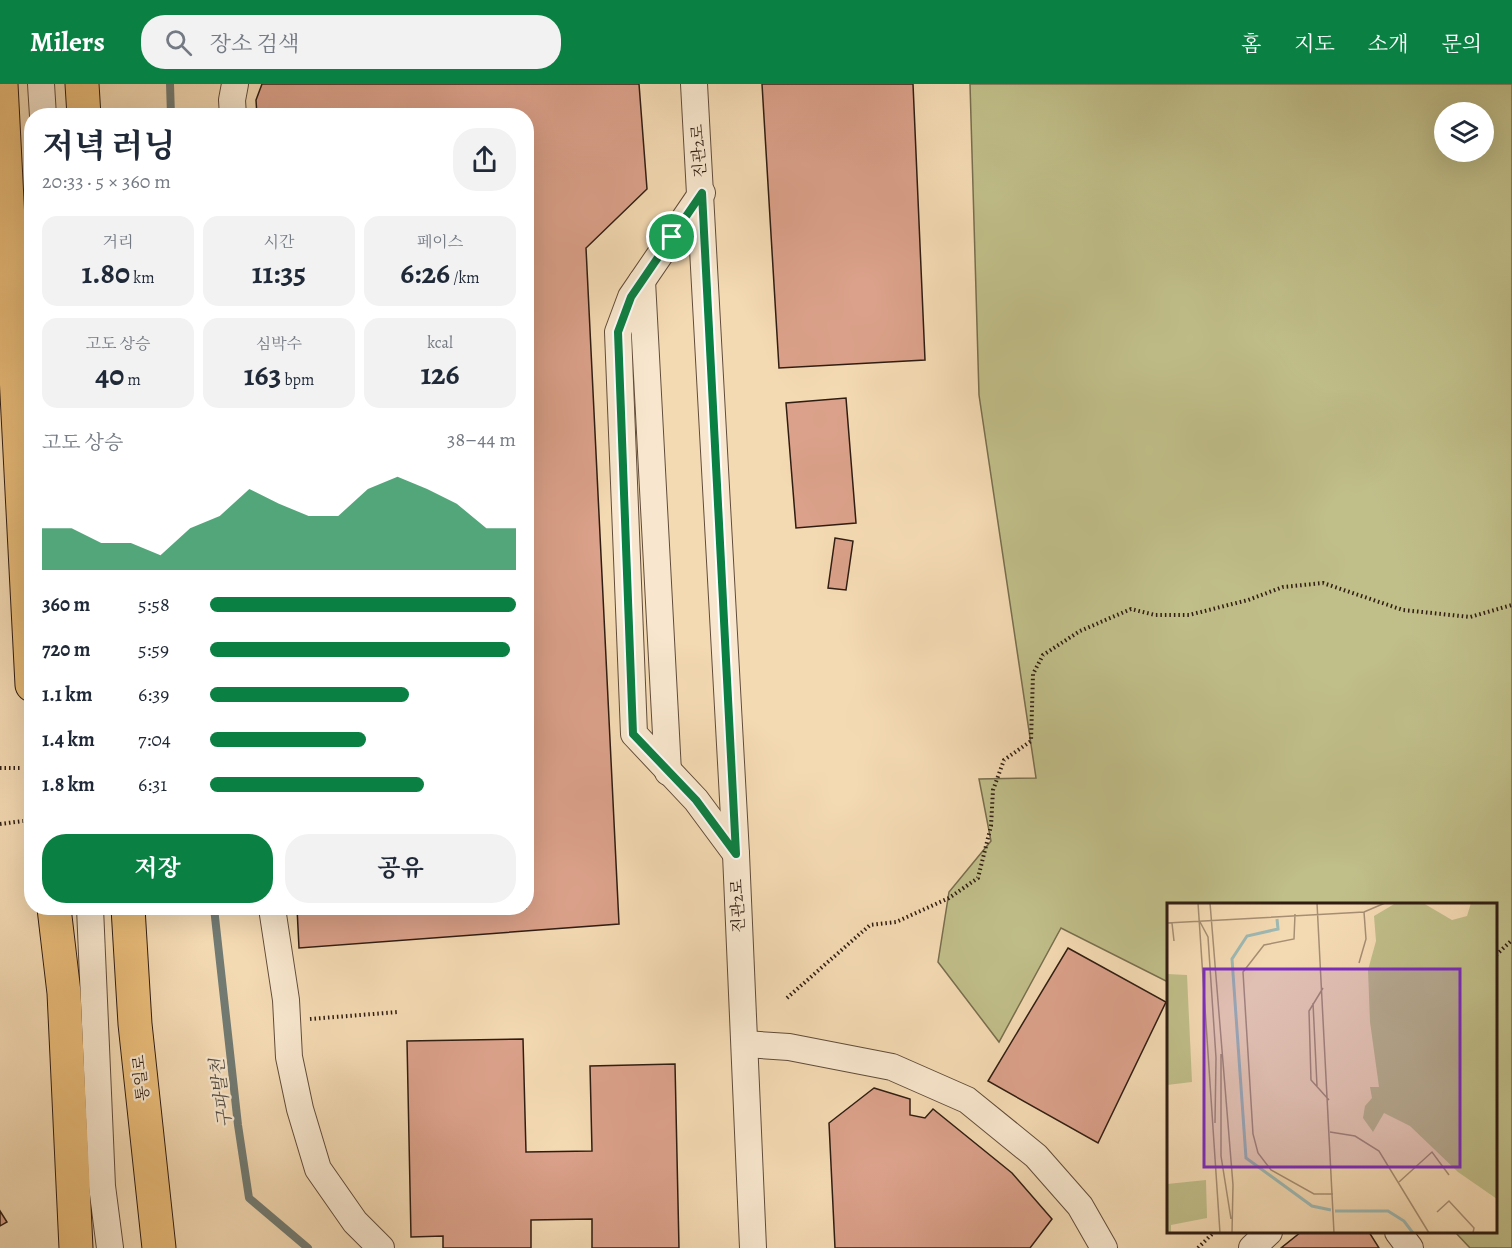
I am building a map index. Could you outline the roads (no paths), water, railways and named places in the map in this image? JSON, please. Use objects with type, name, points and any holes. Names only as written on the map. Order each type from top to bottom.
[{"type":"main road","points":[[1,84],[24,530]]},
{"type":"main road","points":[[82,84],[84,108]]},
{"type":"main road","points":[[55,915],[64,993],[76,1248]]},
{"type":"main road","name":"통일로","points":[[128,915],[135,1024],[159,1248]]},
{"type":"street","points":[[41,84],[42,108]]},
{"type":"street","points":[[232,108],[235,84]]},
{"type":"street","name":"진관2로","points":[[694,84],[702,193],[736,854],[753,1248]]},
{"type":"street","points":[[702,193],[631,297],[618,332],[633,734],[696,800],[736,854]]},
{"type":"street","points":[[64,993],[69,915]]},
{"type":"street","points":[[90,915],[102,1186],[110,1248]]},
{"type":"street","points":[[273,915],[286,1000],[289,1057],[300,1109],[318,1169],[356,1222],[381,1248]]},
{"type":"street","points":[[745,1044],[789,1047],[892,1067],[967,1100],[1036,1156],[1080,1206],[1104,1248]]},
{"type":"street","points":[[1251,1248],[1268,1233]]},
{"type":"street","points":[[1399,1233],[1410,1248]]},
{"type":"waterway","name":"구파발천","points":[[170,84],[171,108]]},
{"type":"waterway","name":"구파발천","points":[[215,915],[238,1125],[249,1198],[308,1248]]}]
